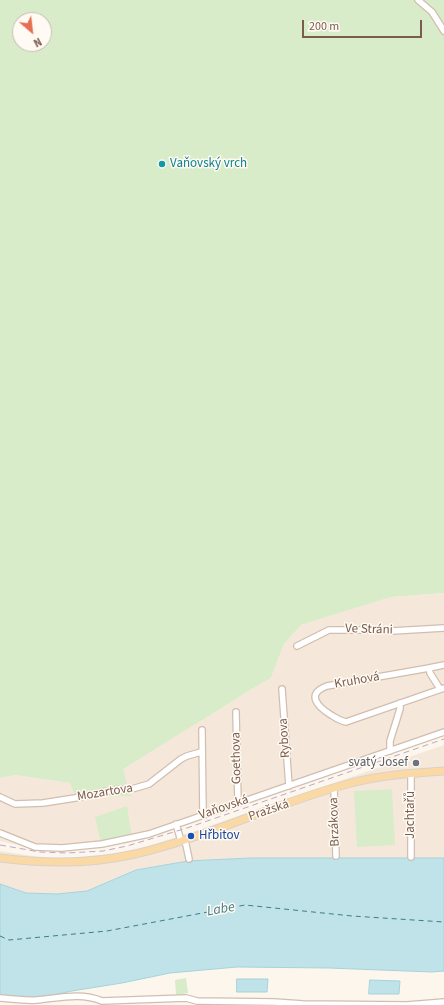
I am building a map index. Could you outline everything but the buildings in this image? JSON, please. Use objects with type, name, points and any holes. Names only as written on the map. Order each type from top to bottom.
[{"type":"main road","name":"Pražská","points":[[0,858],[35,862],[85,861],[134,854],[183,841],[334,788],[383,776],[444,771]]},
{"type":"street","points":[[418,0],[432,12],[444,31]]},
{"type":"street","name":"Ve Stráni","points":[[297,646],[329,630],[392,631],[444,628]]},
{"type":"street","name":"Kruhová","points":[[429,668],[430,673],[442,688],[350,720],[343,722],[320,707],[316,701],[315,697],[318,691],[327,686],[444,665]]},
{"type":"street","name":"Rybova","points":[[282,690],[289,786]]},
{"type":"street","points":[[390,751],[390,741],[400,709],[400,703]]},
{"type":"street","name":"Goethova","points":[[236,712],[238,803]]},
{"type":"street","points":[[202,730],[201,752],[203,815]]},
{"type":"street","name":"Vaňovská","points":[[0,833],[35,847],[62,848],[128,840],[444,732]]},
{"type":"street","name":"Mozartova","points":[[0,797],[15,804],[43,803],[113,790],[132,789],[149,784],[187,756],[201,752]]},
{"type":"street","name":"Jachtařů","points":[[411,773],[411,858]]},
{"type":"street","name":"Brzákova","points":[[334,788],[336,856]]},
{"type":"street","points":[[176,824],[189,859]]},
{"type":"street","points":[[0,998],[36,1000],[80,996],[94,997],[102,1001],[186,998],[196,1001],[314,1004],[407,1004],[444,1002]]},
{"type":"shaded area","points":[[444,593],[444,735],[168,831],[127,843],[66,850],[27,847],[0,841],[0,778],[15,775],[70,783],[132,796],[122,769],[271,678],[284,644],[301,625],[391,597]]},
{"type":"shaded area","points":[[444,745],[444,858],[251,858],[188,861],[136,870],[87,891],[57,894],[26,893],[0,884],[0,851],[66,859],[129,852],[189,833]]},
{"type":"green space","points":[[0,0],[414,0],[423,8],[422,0],[444,0],[444,593],[391,597],[301,625],[284,644],[271,678],[123,769],[128,788],[132,796],[76,797],[70,783],[15,775],[0,778]]},
{"type":"green space","points":[[392,789],[395,845],[357,847],[354,791]]},
{"type":"green space","points":[[127,806],[132,837],[101,843],[95,817]]},
{"type":"green space","points":[[186,978],[188,993],[176,995],[175,980]]},
{"type":"water","name":"Labe","points":[[251,858],[444,858],[444,971],[432,972],[329,968],[237,967],[170,973],[53,995],[27,998],[0,996],[0,884],[26,893],[57,894],[87,891],[136,870],[188,861]]},
{"type":"water","points":[[237,979],[268,979],[267,992],[237,992]]},
{"type":"water","points":[[370,980],[400,981],[399,994],[369,994]]},
{"type":"ferry route","points":[[0,936],[9,940],[107,931],[245,905],[352,916],[444,922]]},
{"type":"railway","points":[[0,845],[40,852],[67,853],[103,851],[127,846],[187,828],[444,739]]},
{"type":"place","name":"Vaňovský vrch","points":[[162,164]]},
{"type":"place","name":"svatý Josef","points":[[416,763]]},
{"type":"place","name":"Hřbitov","points":[[191,836]]}]
